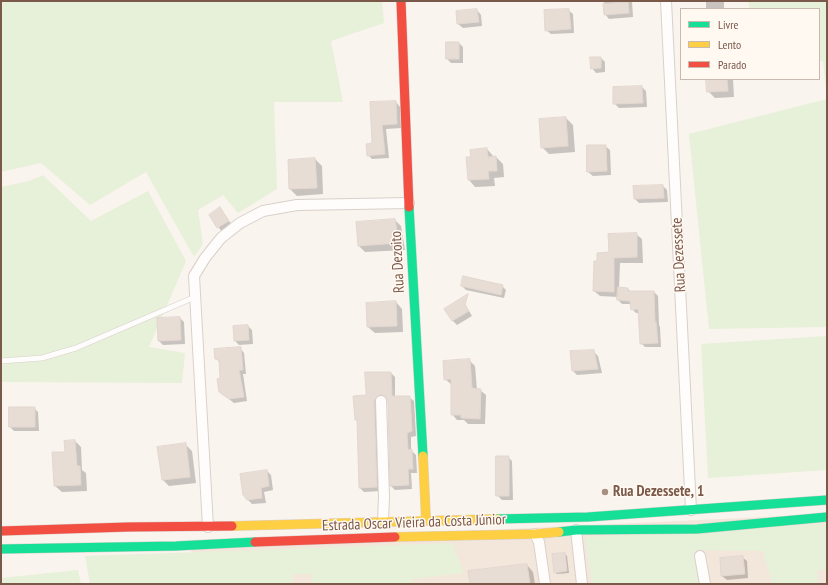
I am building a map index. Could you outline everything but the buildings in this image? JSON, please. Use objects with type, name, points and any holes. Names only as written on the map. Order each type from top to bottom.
[{"type":"main road","name":"Rua Dezoito","points":[[401,1],[409,203],[426,520]]},
{"type":"main road","name":"Estrada Oscar Vieira da Costa Júnior","points":[[1,531],[588,517],[827,500]]},
{"type":"main road","name":"Estrada Oscar Vieira da Costa Júnior","points":[[1,549],[176,546],[294,540],[535,534],[576,530],[697,529],[827,517]]},
{"type":"street","name":"Rua Dezessete","points":[[666,1],[692,510]]},
{"type":"street","points":[[208,527],[194,276],[205,258],[221,238],[240,223],[263,211],[297,205],[409,203]]},
{"type":"street","points":[[381,401],[384,497],[383,521]]},
{"type":"street","points":[[576,530],[582,584]]},
{"type":"street","points":[[535,534],[539,542],[545,584]]},
{"type":"street","points":[[700,556],[705,584]]},
{"type":"lane","points":[[1,361],[42,358],[76,348],[195,297]]},
{"type":"shaded area","points":[[827,514],[827,584],[196,584],[190,544]]},
{"type":"green space","points":[[1,1],[382,1],[384,23],[331,41],[343,102],[274,102],[277,189],[238,213],[223,195],[198,210],[203,244],[194,257],[146,172],[90,205],[41,163],[1,172]]},
{"type":"green space","points":[[748,1],[827,1],[827,99],[823,61],[820,61],[820,8],[750,8]]},
{"type":"green space","points":[[827,99],[827,327],[709,329],[689,134]]},
{"type":"green space","points":[[43,175],[91,221],[148,191],[186,261],[149,347],[185,353],[182,383],[1,382],[1,187],[29,181]]},
{"type":"green space","points":[[827,336],[827,470],[708,478],[701,344]]},
{"type":"green space","points":[[827,523],[827,569],[817,571],[818,584],[770,584],[772,583],[763,551],[695,550],[699,584],[592,584],[585,537]]},
{"type":"green space","points":[[452,543],[464,573],[413,579],[413,584],[313,584],[311,574],[293,574],[293,584],[90,584],[85,556]]},
{"type":"green space","points":[[78,570],[81,584],[1,584],[1,578]]},
{"type":"traffic: fast","points":[[409,207],[423,456]]},
{"type":"traffic: fast","points":[[497,519],[588,517],[827,500]]},
{"type":"traffic: fast","points":[[559,532],[576,530],[697,529],[827,517]]},
{"type":"traffic: fast","points":[[1,549],[176,546],[255,542]]},
{"type":"traffic: slow","points":[[423,456],[426,520]]},
{"type":"traffic: slow","points":[[232,526],[497,519]]},
{"type":"traffic: slow","points":[[395,537],[535,534],[559,532]]},
{"type":"traffic: jam","points":[[401,1],[409,207]]},
{"type":"traffic: jam","points":[[1,531],[128,527],[232,526]]},
{"type":"traffic: jam","points":[[255,542],[395,537]]},
{"type":"place","name":"Rua Dezessete, 1","points":[[605,492]]}]
